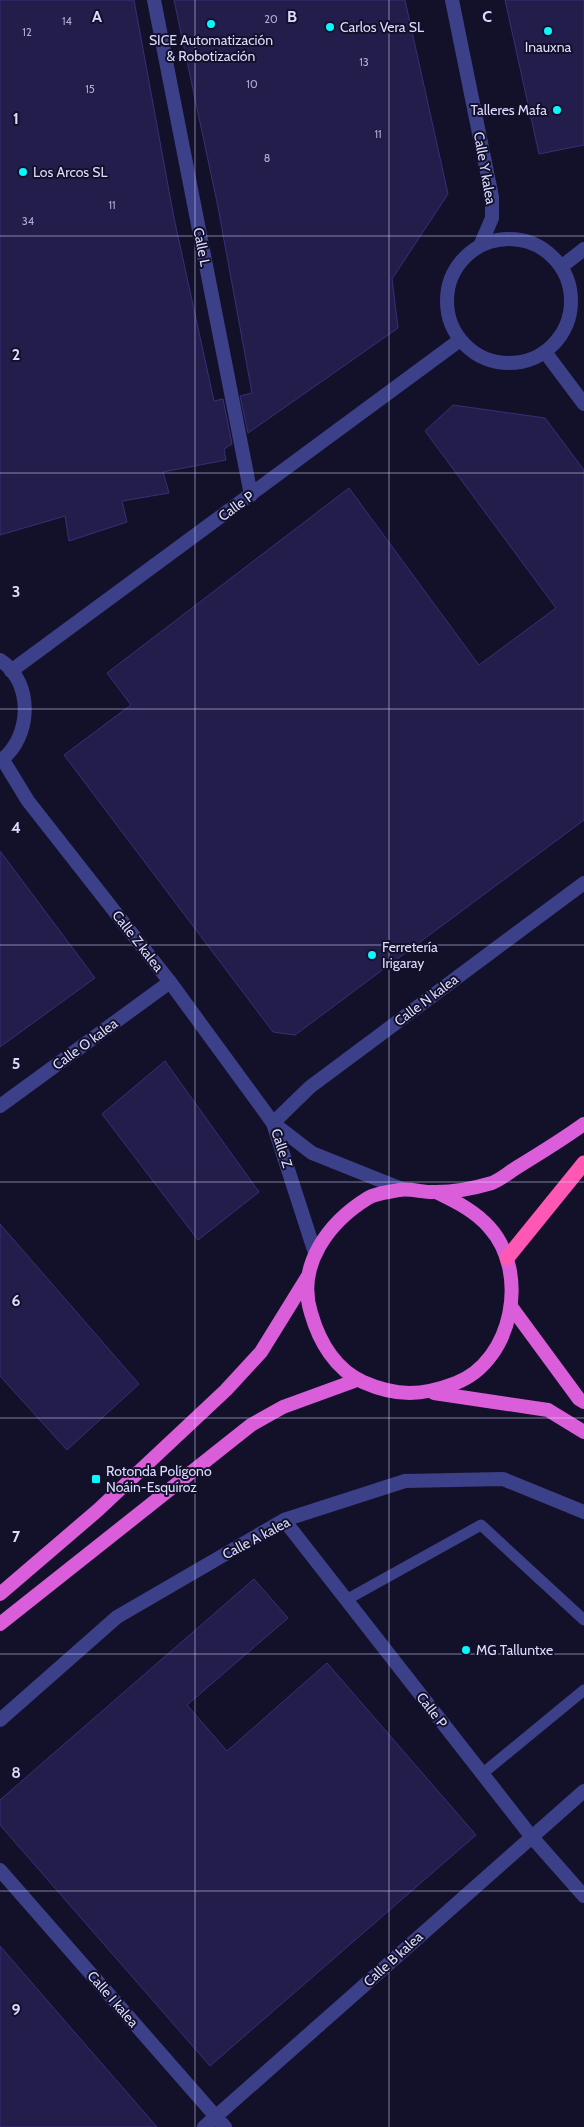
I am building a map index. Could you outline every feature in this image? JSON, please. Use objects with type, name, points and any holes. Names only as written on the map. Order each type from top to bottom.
[{"type":"highway","points":[[584,1124],[493,1183],[436,1192],[402,1189],[369,1197],[326,1233],[315,1253],[309,1276],[309,1306],[317,1335],[334,1360],[358,1380],[380,1390],[405,1394],[430,1392],[548,1410],[584,1432]]},
{"type":"highway","points":[[507,1258],[584,1163]]},
{"type":"highway","points":[[430,1392],[460,1382],[484,1363],[502,1338],[512,1308],[512,1283],[507,1258],[491,1228],[466,1206],[436,1192]]},
{"type":"highway","points":[[0,1594],[98,1510],[226,1390],[261,1352],[309,1276]]},
{"type":"highway","points":[[512,1308],[579,1399],[584,1402]]},
{"type":"highway","points":[[0,1624],[251,1425],[283,1407],[358,1380]]},
{"type":"street","name":"Calle L","points":[[154,0],[251,495]]},
{"type":"street","name":"Calle Y kalea","points":[[452,0],[492,197],[492,218],[480,246]]},
{"type":"street","points":[[515,239],[533,244],[548,253],[561,266],[570,289],[570,313],[562,335],[546,352],[524,362],[500,364],[478,356],[460,340],[449,321],[446,299],[451,278],[462,259],[480,246],[497,240],[515,239]]},
{"type":"street","points":[[561,266],[584,249]]},
{"type":"street","name":"Calle P","points":[[11,671],[460,340]]},
{"type":"street","points":[[546,352],[584,404]]},
{"type":"street","points":[[0,660],[11,671],[21,686],[26,712],[19,738],[1,760]]},
{"type":"street","name":"Calle Z kalea","points":[[1,760],[28,801],[170,982],[273,1123]]},
{"type":"street","name":"Calle N kalea","points":[[273,1123],[310,1087],[584,883]]},
{"type":"street","name":"Calle O kalea","points":[[0,1106],[170,982]]},
{"type":"street","name":"Calle Z","points":[[273,1123],[312,1153],[402,1189]]},
{"type":"street","name":"Calle Z","points":[[273,1123],[315,1253]]},
{"type":"street","name":"Calle A kalea","points":[[0,1720],[117,1616],[284,1520],[405,1480],[503,1480],[584,1512]]},
{"type":"street","name":"Calle P","points":[[284,1520],[531,1836],[582,1892]]},
{"type":"street","name":"Calle B kalea","points":[[204,2127],[531,1836],[584,1792]]},
{"type":"street","name":"Calle I kalea","points":[[0,1870],[225,2127]]},
{"type":"lane","points":[[346,1600],[481,1525],[584,1620]]},
{"type":"lane","points":[[482,1774],[584,1690]]},
{"type":"building","points":[[0,0],[134,0],[174,218],[214,401],[223,399],[232,444],[224,449],[226,460],[163,472],[169,493],[122,501],[127,522],[69,541],[65,516],[0,535]]},
{"type":"building","points":[[174,0],[405,0],[448,194],[392,279],[398,328],[248,433],[240,396],[252,393],[218,207]]},
{"type":"building","points":[[505,0],[584,0],[584,145],[539,154]]},
{"type":"building","points":[[453,405],[545,418],[584,470],[584,820],[295,1035],[273,1032],[64,755],[131,705],[107,673],[349,488],[479,665],[556,608],[425,431]]},
{"type":"building","points":[[0,851],[95,978],[0,1047]]},
{"type":"building","points":[[165,1061],[259,1192],[198,1240],[102,1114]]},
{"type":"building","points":[[0,1224],[139,1384],[67,1450],[0,1376]]},
{"type":"building","points":[[254,1579],[288,1618],[187,1705],[227,1751],[327,1663],[476,1835],[210,2066],[0,1825],[0,1800]]},
{"type":"building","points":[[0,1946],[77,2035],[157,2127],[0,2127]]},
{"type":"place","name":"SICE Automatización & Robotización","points":[[211,24]]},
{"type":"place","name":"Carlos Vera SL","points":[[330,27]]},
{"type":"place","name":"Inauxna","points":[[548,31]]},
{"type":"place","name":"Talleres Mafa","points":[[557,110]]},
{"type":"place","name":"Los Arcos SL","points":[[23,172]]},
{"type":"place","name":"Ferretería Irigaray","points":[[372,955]]},
{"type":"place","name":"Rotonda Polígono Noáin-Esquíroz","points":[[96,1479]]},
{"type":"place","name":"MG Talluntxe","points":[[466,1650]]}]
